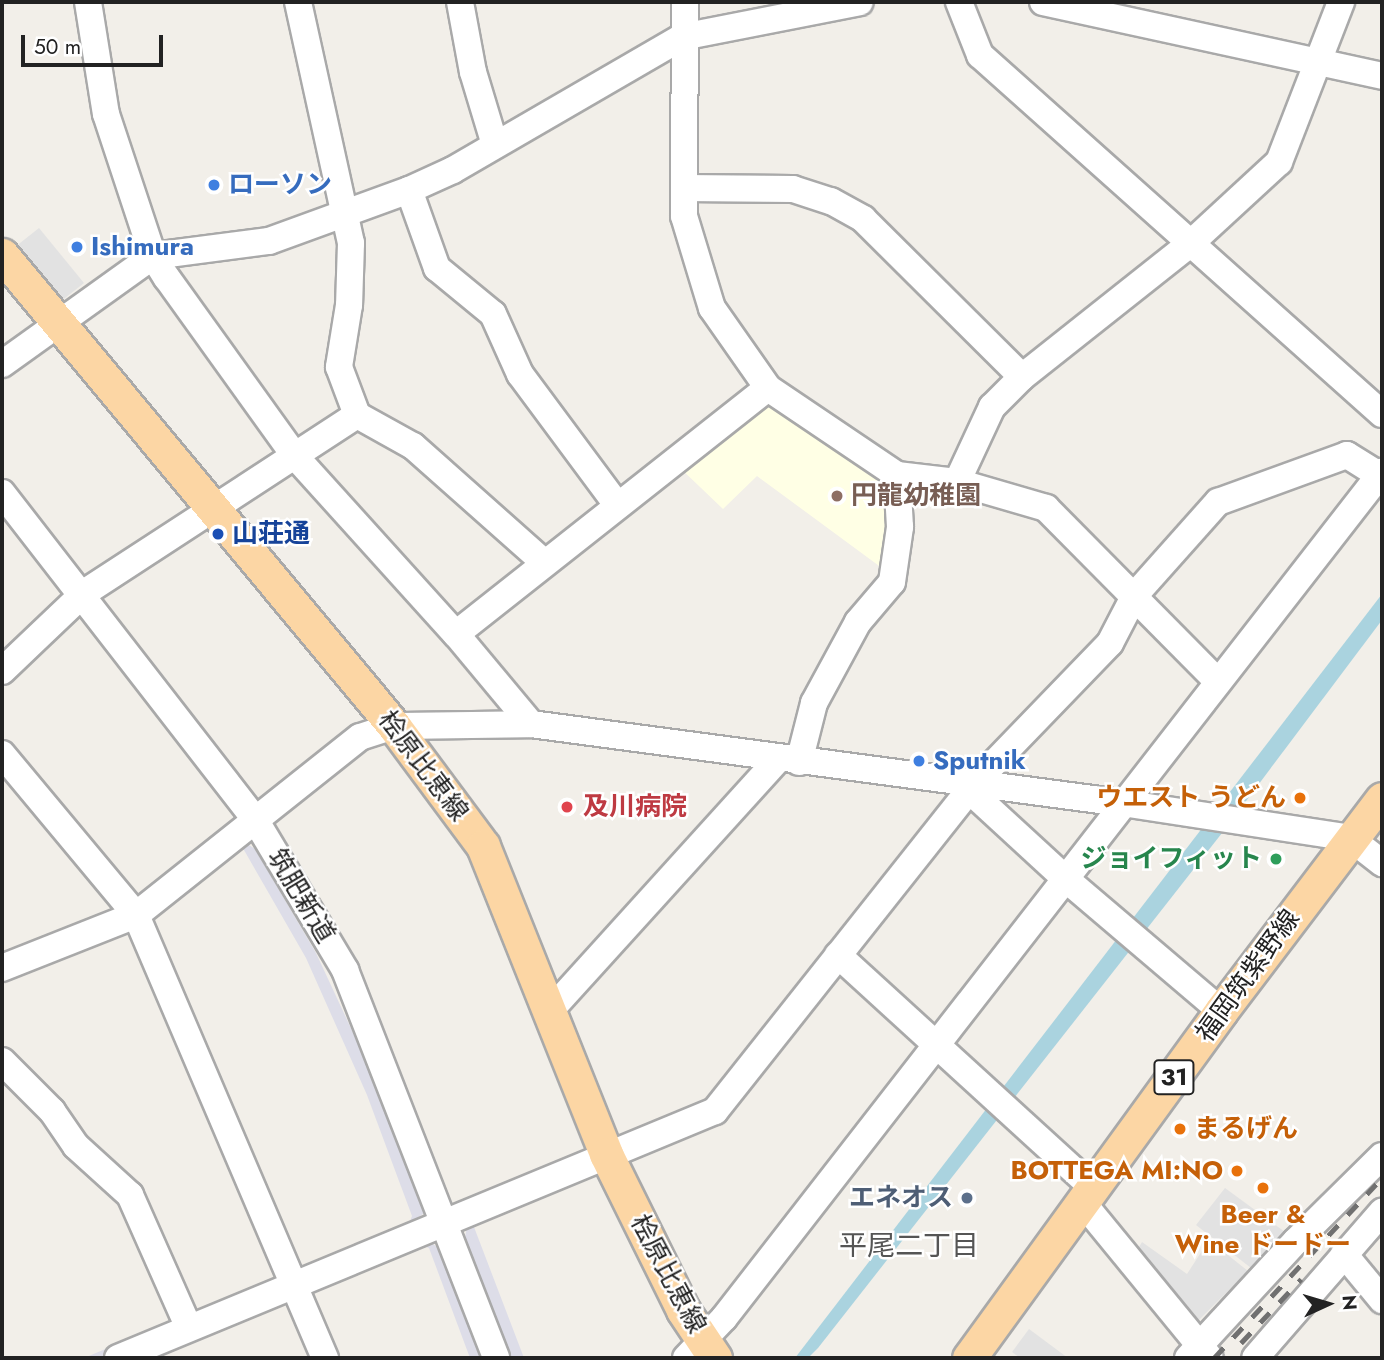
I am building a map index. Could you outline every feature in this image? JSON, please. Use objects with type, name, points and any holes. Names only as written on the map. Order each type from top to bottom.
[{"type":"main road","name":"桧原比恵線","points":[[2,254],[394,726],[484,846],[506,894],[548,1013],[606,1154],[702,1353]]},
{"type":"main road","name":"福岡筑紫野線","points":[[969,1358],[1221,1011],[1382,799]]},
{"type":"street","points":[[88,2],[106,114],[153,256],[293,455],[456,634],[531,724]]},
{"type":"street","points":[[298,2],[351,243],[349,305],[339,367],[357,415],[413,446],[545,564]]},
{"type":"street","points":[[460,2],[473,72],[495,145]]},
{"type":"street","points":[[685,2],[682,37],[684,216],[712,308],[768,388],[897,475],[957,482],[1046,508],[1135,595],[1217,681]]},
{"type":"street","points":[[2,364],[57,321],[153,256],[269,241],[410,190],[495,145],[682,37],[860,2]]},
{"type":"street","points":[[960,2],[980,55],[1382,414]]},
{"type":"street","points":[[1043,2],[1382,76]]},
{"type":"street","points":[[957,482],[992,407],[1022,376],[1191,244],[1279,162],[1341,2]]},
{"type":"street","points":[[684,188],[793,189],[831,201],[863,219],[1022,376]]},
{"type":"street","points":[[410,190],[437,268],[493,314],[520,374],[618,506]]},
{"type":"street","points":[[456,634],[768,388]]},
{"type":"street","points":[[2,671],[84,593],[357,415]]},
{"type":"street","points":[[118,1358],[715,1111],[971,787],[1110,643],[1135,595],[1218,502],[1347,455],[1381,473],[1122,803],[1067,880],[937,1043],[702,1353]]},
{"type":"street","points":[[548,1013],[788,761],[814,703],[858,622],[892,582],[900,527],[897,475]]},
{"type":"street","name":"筑肥新道","points":[[2,493],[84,593],[256,821],[345,970],[496,1358]]},
{"type":"street","points":[[2,968],[136,915],[360,737],[394,726],[531,724],[971,787],[1223,817],[1350,838],[1382,863]]},
{"type":"street","points":[[2,754],[136,915],[297,1285],[325,1358]]},
{"type":"street","points":[[971,787],[1067,880],[1221,1011]]},
{"type":"street","points":[[838,955],[937,1043],[1088,1196],[1200,1354],[1296,1241],[1382,1156]]},
{"type":"street","points":[[2,1061],[52,1111],[76,1146],[130,1195],[189,1328]]},
{"type":"street","points":[[1255,1358],[1382,1212]]},
{"type":"street","points":[[1344,1254],[1382,1300]]},
{"type":"shaded area","points":[[39,228],[84,283],[60,302],[15,247]]},
{"type":"shaded area","name":"円龍幼稚園","points":[[765,398],[888,483],[892,510],[886,571],[757,476],[723,509],[677,465]]},
{"type":"shaded area","points":[[246,843],[255,849],[316,953],[381,1093],[424,1213],[413,1222],[280,1282],[99,1358],[84,1358],[410,1221],[412,1216],[367,1095],[306,958],[244,850],[235,848]]},
{"type":"shaded area","points":[[1225,1188],[1285,1232],[1251,1268],[1196,1225]]},
{"type":"shaded area","points":[[477,1220],[474,1227],[524,1358],[510,1358],[465,1238],[467,1226]]},
{"type":"shaded area","points":[[1209,1240],[1248,1271],[1197,1322],[1136,1252],[1142,1242],[1187,1274]]},
{"type":"shaded area","points":[[433,1244],[440,1249],[483,1358],[470,1358],[429,1248],[424,1246]]},
{"type":"shaded area","points":[[1029,1329],[1068,1358],[1020,1358],[1012,1352]]},
{"type":"water","points":[[1382,594],[1382,620],[1222,833],[818,1348],[808,1358],[795,1358]]},
{"type":"railway","points":[[1214,1358],[1382,1178]]},
{"type":"railway","points":[[1241,1343],[1301,1279]]},
{"type":"place","name":"ローソン","points":[[214,185]]},
{"type":"place","name":"Ishimura","points":[[77,247]]},
{"type":"place","name":"円龍幼稚園","points":[[837,496]]},
{"type":"place","name":"山荘通","points":[[218,534]]},
{"type":"place","name":"Sputnik","points":[[919,761]]},
{"type":"place","name":"ウエスト うどん","points":[[1300,798]]},
{"type":"place","name":"及川病院","points":[[567,807]]},
{"type":"place","name":"ジョイフィット","points":[[1276,859]]},
{"type":"place","name":"まるげん","points":[[1180,1129]]},
{"type":"place","name":"BOTTEGA MI:NO","points":[[1237,1171]]},
{"type":"place","name":"Beer & Wine ドードー","points":[[1263,1188]]},
{"type":"place","name":"エネオス","points":[[967,1198]]},
{"type":"district","name":"平尾二丁目","points":[[909,1246]]}]
